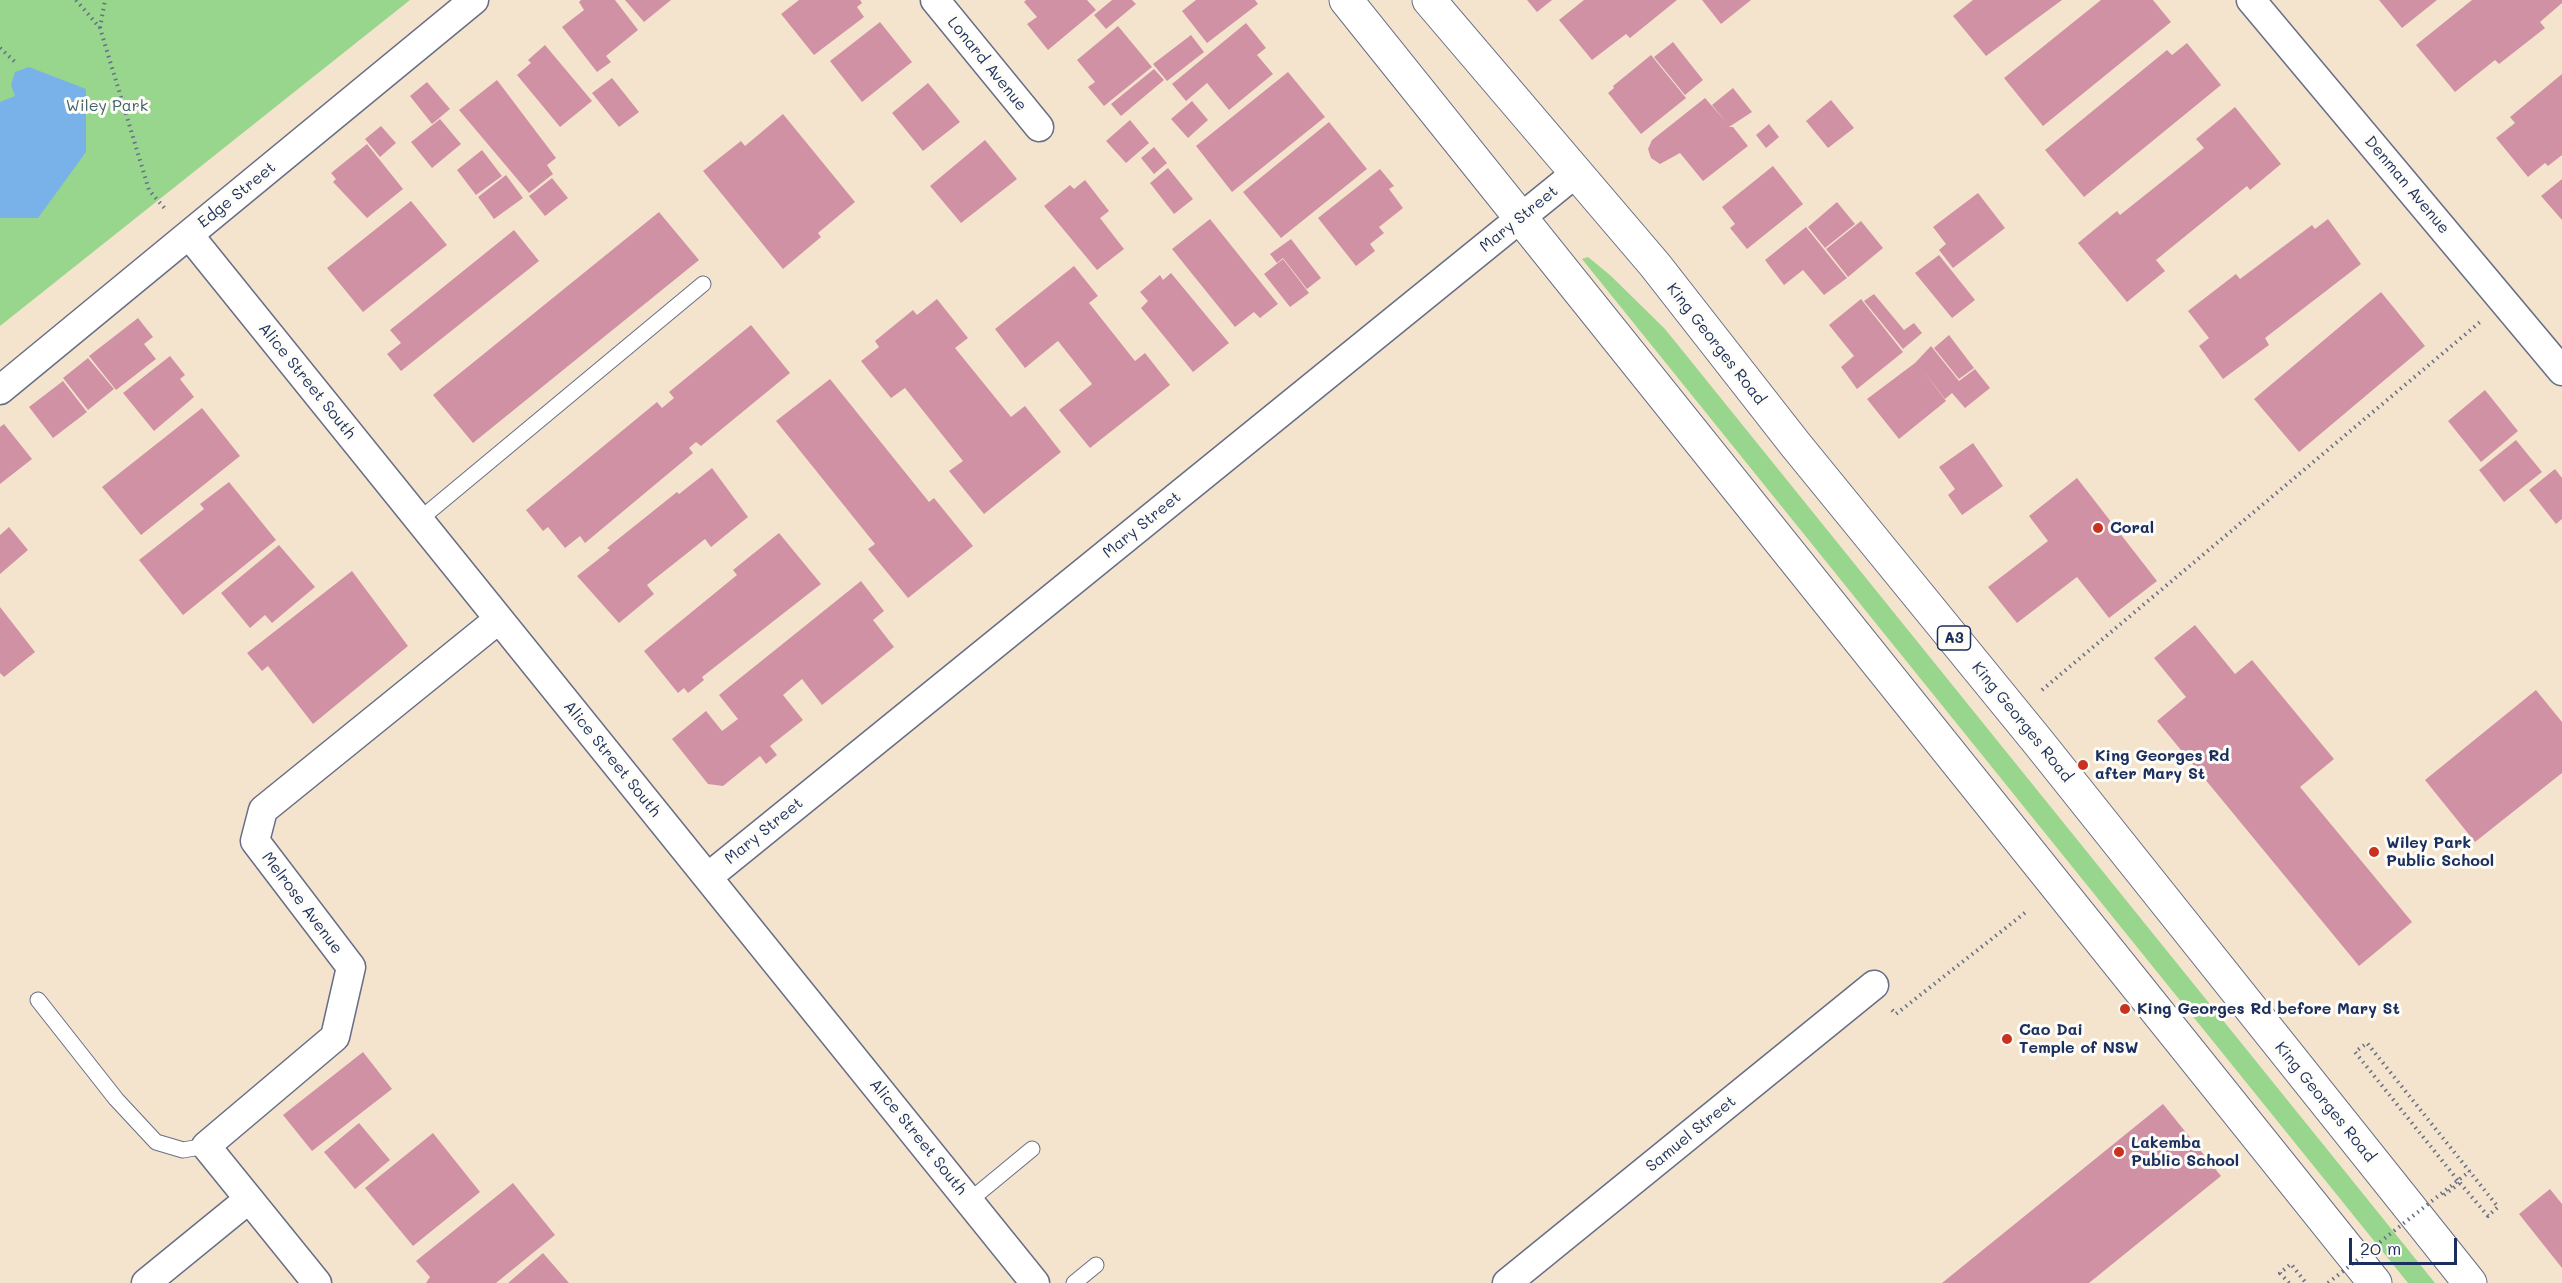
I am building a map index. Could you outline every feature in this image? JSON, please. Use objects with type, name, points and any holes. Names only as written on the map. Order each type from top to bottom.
[{"type":"highway","points":[[1346,0],[2375,1283]]},
{"type":"highway","name":"King Georges Road","points":[[1429,0],[1655,265],[1795,444],[2047,752],[2470,1283]]},
{"type":"street","name":"Edge Street","points":[[0,390],[474,0]]},
{"type":"street","name":"Lonard Avenue","points":[[935,0],[1039,127]]},
{"type":"street","name":"Denman Avenue","points":[[2251,0],[2562,371]]},
{"type":"street","name":"Mary Street","points":[[708,877],[1576,173]]},
{"type":"street","name":"Alice Street South","points":[[189,235],[1035,1283]]},
{"type":"street","name":"Melrose Avenue","points":[[206,1146],[335,1037],[351,967],[255,841],[263,810],[499,619]]},
{"type":"street","name":"Samuel Street","points":[[1507,1283],[1874,985]]},
{"type":"street","points":[[206,1146],[317,1283]]},
{"type":"street","points":[[146,1283],[249,1199]]},
{"type":"lane","points":[[419,520],[703,284]]},
{"type":"lane","points":[[38,1000],[116,1099],[156,1142],[183,1150],[206,1146]]},
{"type":"lane","points":[[969,1201],[1032,1149]]},
{"type":"lane","points":[[1074,1283],[1096,1265]]},
{"type":"path","points":[[76,0],[100,28],[149,190],[189,235]]},
{"type":"path","points":[[100,28],[105,0]]},
{"type":"path","points":[[0,48],[15,62]]},
{"type":"path","points":[[2038,694],[2505,301]]},
{"type":"path","points":[[1874,985],[1896,1014],[2026,912]]},
{"type":"path","points":[[2367,1043],[2498,1207],[2488,1216],[2460,1182],[2355,1052],[2367,1043]]},
{"type":"path","points":[[2328,1283],[2470,1171]]},
{"type":"path","points":[[2444,1195],[2460,1182]]},
{"type":"path","points":[[2289,1283],[2280,1273],[2291,1264],[2306,1283]]},
{"type":"green space","name":"Wiley Park","points":[[0,0],[410,0],[0,326]]},
{"type":"green space","points":[[1588,257],[1610,275],[1665,329],[2435,1283],[2408,1283],[1582,259]]},
{"type":"water","points":[[29,67],[86,89],[86,152],[38,218],[0,218],[0,102],[15,96],[11,85],[15,72]]},
{"type":"building","points":[[581,0],[615,0],[638,30],[606,56],[611,62],[597,72],[562,27],[584,10],[579,2]]},
{"type":"building","points":[[625,0],[671,0],[644,22]]},
{"type":"building","points":[[799,0],[860,0],[862,3],[857,7],[864,17],[814,55],[781,14]]},
{"type":"building","points":[[1026,0],[1087,0],[1096,10],[1048,50],[1027,24],[1037,17],[1024,2]]},
{"type":"building","points":[[1112,0],[1132,0],[1136,4],[1106,29],[1094,15]]},
{"type":"building","points":[[1196,0],[1255,0],[1258,4],[1207,43],[1182,11]]},
{"type":"building","points":[[1527,0],[1552,0],[1537,12]]},
{"type":"building","points":[[1584,0],[1677,0],[1630,38],[1626,34],[1592,60],[1559,20]]},
{"type":"building","points":[[1702,0],[1751,0],[1721,24]]},
{"type":"building","points":[[1973,0],[2062,0],[1986,56],[1953,16]]},
{"type":"building","points":[[2101,0],[2153,0],[2171,22],[2043,126],[2004,78]]},
{"type":"building","points":[[2379,0],[2437,0],[2402,28]]},
{"type":"building","points":[[2472,0],[2562,0],[2562,3],[2540,22],[2545,28],[2499,64],[2495,60],[2455,92],[2416,45]]},
{"type":"building","points":[[880,22],[912,62],[862,102],[830,61]]},
{"type":"building","points":[[1246,23],[1266,48],[1257,55],[1273,74],[1229,110],[1207,83],[1186,101],[1172,84]]},
{"type":"building","points":[[1118,26],[1152,67],[1104,106],[1088,87],[1095,82],[1077,60]]},
{"type":"building","points":[[1191,35],[1204,52],[1167,81],[1153,64]]},
{"type":"building","points":[[1673,42],[1703,80],[1685,95],[1654,57]]},
{"type":"building","points":[[2187,43],[2221,85],[2084,197],[2045,150],[2167,50],[2172,55]]},
{"type":"building","points":[[545,45],[592,101],[560,127],[517,75],[531,63],[528,60]]},
{"type":"building","points":[[1651,55],[1686,98],[1641,134],[1608,93],[1614,88],[1613,86]]},
{"type":"building","points":[[1154,69],[1164,80],[1121,116],[1111,104]]},
{"type":"building","points":[[1288,72],[1325,117],[1232,192],[1196,146]]},
{"type":"building","points":[[2562,74],[2562,155],[2548,166],[2545,163],[2528,177],[2496,138],[2515,123],[2510,117]]},
{"type":"building","points":[[612,78],[639,112],[619,127],[592,93]]},
{"type":"building","points":[[497,80],[556,158],[547,165],[553,174],[529,193],[459,110]]},
{"type":"building","points":[[427,82],[450,109],[432,124],[410,96]]},
{"type":"building","points":[[928,83],[960,122],[923,151],[892,113]]},
{"type":"building","points":[[1733,88],[1752,112],[1729,127],[1733,127],[1748,146],[1703,181],[1680,153],[1660,164],[1651,158],[1648,149],[1652,140],[1705,98],[1726,122],[1712,105]]},
{"type":"building","points":[[1831,100],[1854,128],[1828,148],[1806,121]]},
{"type":"building","points":[[1192,101],[1208,120],[1188,138],[1171,119]]},
{"type":"building","points":[[2235,107],[2281,164],[2250,190],[2247,186],[2156,260],[2165,271],[2127,302],[2078,243],[2117,211],[2120,215],[2204,148],[2196,139]]},
{"type":"building","points":[[783,114],[855,202],[818,233],[821,237],[783,269],[703,171],[741,141],[745,146]]},
{"type":"building","points":[[440,119],[461,144],[432,168],[411,142]]},
{"type":"building","points":[[1130,120],[1149,143],[1126,163],[1106,141]]},
{"type":"building","points":[[1329,122],[1367,169],[1281,238],[1243,192]]},
{"type":"building","points":[[1769,124],[1779,137],[1766,148],[1756,135]]},
{"type":"building","points":[[381,126],[396,143],[380,157],[365,139]]},
{"type":"building","points":[[985,140],[1017,179],[961,223],[930,186]]},
{"type":"building","points":[[367,144],[403,189],[367,218],[333,182],[336,179],[331,173]]},
{"type":"building","points":[[1154,147],[1167,163],[1154,174],[1141,158]]},
{"type":"building","points":[[482,150],[502,176],[476,195],[457,170]]},
{"type":"building","points":[[1773,166],[1803,204],[1747,249],[1730,228],[1735,224],[1722,207]]},
{"type":"building","points":[[1168,168],[1193,199],[1174,214],[1150,183]]},
{"type":"building","points":[[1380,169],[1394,186],[1389,189],[1403,208],[1379,227],[1384,233],[1370,244],[1375,251],[1356,266],[1318,218]]},
{"type":"building","points":[[506,175],[523,198],[494,219],[478,197]]},
{"type":"building","points":[[552,178],[568,198],[545,216],[529,196]]},
{"type":"building","points":[[2562,179],[2562,220],[2541,196]]},
{"type":"building","points":[[1085,180],[1109,211],[1100,218],[1124,249],[1097,270],[1044,206],[1070,185],[1074,189]]},
{"type":"building","points":[[1978,193],[2005,228],[1953,268],[1939,250],[1946,244],[1933,227]]},
{"type":"building","points":[[411,201],[447,245],[363,312],[327,268]]},
{"type":"building","points":[[1837,202],[1855,224],[1825,248],[1808,227]]},
{"type":"building","points":[[659,212],[699,260],[473,443],[433,395]]},
{"type":"building","points":[[1210,219],[1278,304],[1260,318],[1254,312],[1235,327],[1172,249]]},
{"type":"building","points":[[2328,219],[2361,264],[2265,338],[2269,345],[2223,379],[2199,346],[2209,338],[2188,311],[2236,274],[2240,279],[2312,225],[2315,229]]},
{"type":"building","points":[[1861,221],[1883,248],[1848,277],[1826,249]]},
{"type":"building","points":[[1806,227],[1847,278],[1824,295],[1803,270],[1784,285],[1765,260]]},
{"type":"building","points":[[514,230],[539,261],[401,371],[387,354],[401,343],[390,330]]},
{"type":"building","points":[[1291,239],[1321,278],[1307,289],[1283,258],[1277,263],[1270,254]]},
{"type":"building","points":[[1939,255],[1975,300],[1952,318],[1915,273]]},
{"type":"building","points":[[1283,259],[1309,293],[1290,307],[1264,274]]},
{"type":"building","points":[[1074,266],[1098,296],[1089,303],[1135,361],[1145,353],[1170,385],[1090,448],[1059,410],[1092,384],[1058,341],[1025,368],[995,329]]},
{"type":"building","points":[[1171,273],[1229,343],[1193,372],[1141,308],[1148,301],[1140,292],[1160,275],[1163,280]]},
{"type":"building","points":[[2381,292],[2425,346],[2299,452],[2254,399]]},
{"type":"building","points":[[1874,294],[1904,330],[1914,323],[1922,333],[1903,349],[1864,301]]},
{"type":"building","points":[[937,299],[968,338],[955,348],[1011,417],[1025,406],[1061,452],[984,514],[949,471],[963,461],[905,388],[891,398],[861,361],[879,347],[875,341],[913,310],[917,315]]},
{"type":"building","points":[[1861,299],[1903,352],[1857,389],[1841,367],[1854,356],[1829,325]]},
{"type":"building","points":[[138,318],[153,337],[144,344],[156,359],[116,390],[89,356]]},
{"type":"building","points":[[751,325],[790,373],[701,446],[696,442],[689,448],[693,453],[585,543],[580,536],[565,548],[548,527],[543,531],[526,510],[657,402],[662,408],[674,398],[669,392]]},
{"type":"building","points":[[1949,335],[1974,368],[1959,379],[1934,348]]},
{"type":"building","points":[[1931,346],[1959,381],[1975,369],[1990,388],[1965,408],[1952,393],[1945,399],[1922,369],[1946,401],[1899,439],[1867,399],[1915,363]]},
{"type":"building","points":[[170,356],[185,375],[180,379],[194,397],[154,431],[123,393]]},
{"type":"building","points":[[88,358],[114,389],[88,410],[63,378]]},
{"type":"building","points":[[830,379],[929,502],[934,498],[973,546],[908,598],[868,549],[875,544],[776,421]]},
{"type":"building","points":[[63,381],[87,412],[53,438],[29,407]]},
{"type":"building","points":[[2485,390],[2518,431],[2481,462],[2448,421]]},
{"type":"building","points":[[202,408],[240,456],[141,535],[102,487]]},
{"type":"building","points":[[4,424],[32,459],[0,484],[0,427]]},
{"type":"building","points":[[2516,440],[2542,472],[2504,502],[2479,470]]},
{"type":"building","points":[[1973,443],[2003,486],[1962,515],[1948,495],[1955,489],[1939,467]]},
{"type":"building","points":[[712,468],[748,517],[711,547],[705,539],[647,585],[654,594],[619,623],[577,576],[610,550],[607,548],[677,492],[679,494]]},
{"type":"building","points":[[2555,469],[2562,478],[2562,519],[2556,524],[2529,490]]},
{"type":"building","points":[[2077,478],[2157,581],[2109,618],[2077,577],[2017,623],[1988,587],[2048,541],[2029,516]]},
{"type":"building","points":[[229,482],[276,540],[183,615],[139,560],[204,509],[200,504]]},
{"type":"building","points":[[9,527],[28,550],[0,574],[0,535]]},
{"type":"building","points":[[779,533],[821,584],[702,677],[704,680],[688,693],[684,688],[678,693],[644,651],[737,575],[733,570]]},
{"type":"building","points":[[279,545],[315,587],[272,623],[265,615],[250,628],[221,593]]},
{"type":"building","points":[[352,571],[408,646],[313,724],[268,666],[262,671],[247,653]]},
{"type":"building","points":[[861,581],[884,611],[873,620],[894,647],[822,705],[802,679],[783,695],[803,720],[770,746],[777,755],[766,764],[760,756],[723,786],[708,784],[672,739],[706,711],[722,731],[738,719],[719,695]]},
{"type":"building","points":[[0,607],[35,652],[4,677],[0,673]]},
{"type":"building","points":[[2195,625],[2235,674],[2252,660],[2334,759],[2300,787],[2412,922],[2359,966],[2157,721],[2186,697],[2154,658]]},
{"type":"building","points":[[2536,690],[2562,722],[2562,773],[2475,842],[2425,780]]},
{"type":"building","points":[[363,1052],[392,1089],[312,1151],[283,1115]]},
{"type":"building","points":[[2163,1104],[2221,1176],[2089,1283],[1942,1283]]},
{"type":"building","points":[[359,1123],[390,1160],[355,1189],[324,1152]]},
{"type":"building","points":[[433,1133],[480,1192],[413,1246],[365,1188]]},
{"type":"building","points":[[513,1183],[555,1235],[496,1283],[426,1283],[430,1277],[416,1261]]},
{"type":"building","points":[[2550,1189],[2562,1204],[2562,1268],[2519,1214]]},
{"type":"building","points":[[543,1253],[569,1283],[508,1283]]},
{"type":"place","name":"Coral","points":[[2098,528]]},
{"type":"place","name":"King Georges Rd after Mary St","points":[[2083,765]]},
{"type":"place","name":"Wiley Park Public School","points":[[2374,852]]},
{"type":"place","name":"King Georges Rd before Mary St","points":[[2125,1009]]},
{"type":"place","name":"Cao Dai Temple of NSW","points":[[2007,1039]]},
{"type":"place","name":"Lakemba Public School","points":[[2119,1152]]}]
